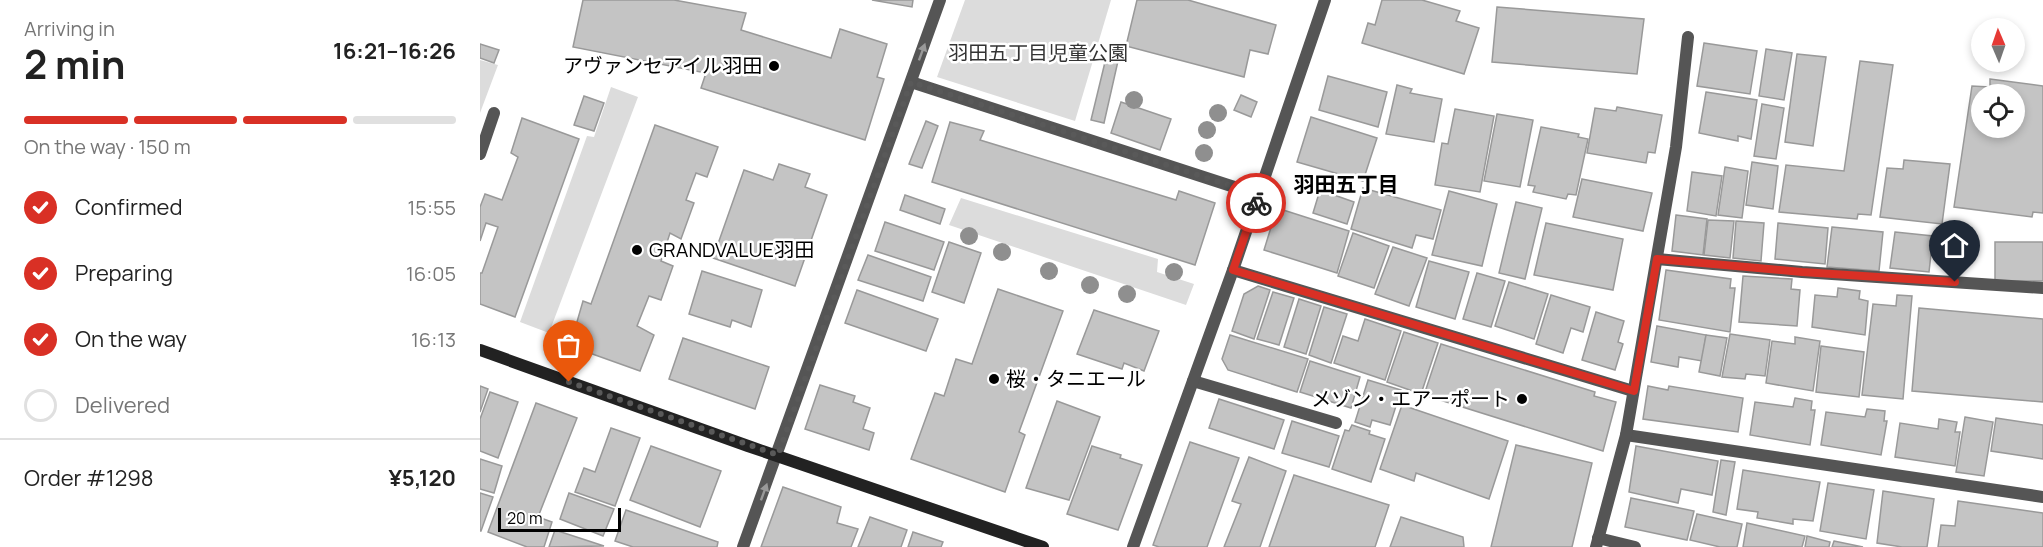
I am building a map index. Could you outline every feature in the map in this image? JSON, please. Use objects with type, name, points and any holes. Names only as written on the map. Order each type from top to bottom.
[{"type":"street","points":[[743,547],[940,0]]},
{"type":"street","points":[[1133,547],[1233,270],[1325,0]]},
{"type":"street","points":[[1635,547],[1597,542],[1626,435],[1634,391],[1676,147],[1688,38]]},
{"type":"street","points":[[911,82],[1259,195]]},
{"type":"street","points":[[480,154],[494,113]]},
{"type":"street","points":[[1657,259],[1802,272],[2043,288]]},
{"type":"street","points":[[1233,270],[1634,391]]},
{"type":"street","points":[[480,350],[1043,547]]},
{"type":"street","points":[[1192,381],[1336,423]]},
{"type":"street","points":[[1626,435],[2043,497]]},
{"type":"green space","name":"羽田五丁目児童公園","points":[[965,0],[1111,0],[1075,121],[937,77]]},
{"type":"green space","points":[[480,60],[498,65],[480,113]]},
{"type":"green space","points":[[611,87],[638,97],[549,333],[520,322],[587,136],[594,137]]},
{"type":"green space","points":[[961,198],[1158,259],[1157,272],[1194,284],[1186,305],[949,225]]},
{"type":"building","name":"アヴァンセアイル羽田","points":[[583,0],[674,0],[746,13],[741,30],[831,58],[840,29],[887,44],[877,77],[884,79],[865,140],[701,88],[706,73],[573,47]]},
{"type":"building","points":[[872,0],[913,0],[912,7]]},
{"type":"building","points":[[1137,0],[1188,0],[1276,25],[1268,54],[1250,50],[1244,77],[1126,46]]},
{"type":"building","points":[[1382,0],[1422,0],[1460,11],[1456,21],[1479,28],[1464,74],[1362,43],[1368,23],[1375,25]]},
{"type":"building","points":[[1497,7],[1644,19],[1637,74],[1492,62]]},
{"type":"building","points":[[1704,43],[1757,51],[1750,94],[1697,86]]},
{"type":"building","points":[[480,44],[499,50],[494,63],[480,58]]},
{"type":"building","points":[[1766,49],[1792,53],[1784,100],[1759,96]]},
{"type":"building","points":[[1797,54],[1826,57],[1813,146],[1785,142]]},
{"type":"building","points":[[1106,58],[1118,61],[1104,123],[1091,120]]},
{"type":"building","points":[[1860,61],[1893,65],[1871,215],[1858,214],[1857,219],[1779,212],[1786,165],[1844,171]]},
{"type":"building","points":[[1328,76],[1387,92],[1378,127],[1319,110]]},
{"type":"building","points":[[1990,79],[2043,86],[2043,213],[2033,212],[2032,217],[1954,207],[1971,93],[1971,138],[2025,138],[2025,84],[1990,84]]},
{"type":"building","points":[[1397,85],[1412,89],[1410,93],[1442,99],[1434,142],[1386,134]]},
{"type":"building","points":[[1706,92],[1757,100],[1751,139],[1738,136],[1738,141],[1699,133]]},
{"type":"building","points":[[1241,95],[1257,102],[1251,117],[1234,110]]},
{"type":"building","points":[[584,96],[604,103],[594,131],[574,125]]},
{"type":"building","points":[[1121,102],[1171,119],[1160,150],[1111,133]]},
{"type":"building","points":[[1762,104],[1784,108],[1776,159],[1754,156]]},
{"type":"building","points":[[1617,107],[1662,115],[1655,153],[1648,152],[1646,163],[1587,153],[1595,108],[1616,111]]},
{"type":"building","points":[[1455,109],[1494,116],[1480,192],[1435,185],[1442,143],[1448,144]]},
{"type":"building","points":[[1497,114],[1533,120],[1520,187],[1484,181]]},
{"type":"building","points":[[1311,117],[1377,138],[1363,181],[1297,162]]},
{"type":"building","points":[[522,118],[579,139],[515,317],[480,304],[480,273],[482,273],[498,227],[486,223],[480,241],[480,207],[485,194],[502,200],[518,157],[511,153]]},
{"type":"building","points":[[926,121],[938,126],[922,168],[909,164]]},
{"type":"building","points":[[950,122],[984,131],[980,140],[1176,200],[1179,191],[1215,203],[1195,265],[932,182]]},
{"type":"building","name":"GRANDVALUE羽田","points":[[655,125],[718,147],[707,177],[696,173],[686,200],[694,203],[681,239],[670,233],[661,261],[673,266],[661,300],[649,296],[637,326],[654,335],[640,371],[570,346],[583,301],[591,304]]},
{"type":"building","points":[[1541,127],[1579,134],[1578,137],[1588,139],[1576,195],[1568,194],[1566,199],[1533,192],[1535,186],[1528,185]]},
{"type":"building","points":[[1904,160],[1950,164],[1942,224],[1880,217],[1887,168],[1903,169]]},
{"type":"building","points":[[1752,162],[1778,166],[1773,209],[1746,205]]},
{"type":"building","points":[[779,164],[810,174],[805,187],[827,195],[795,286],[713,258],[744,170],[773,180]]},
{"type":"building","points":[[1725,167],[1748,171],[1742,218],[1718,215]]},
{"type":"building","points":[[1692,172],[1722,176],[1716,216],[1687,211]]},
{"type":"building","points":[[1582,179],[1652,193],[1643,231],[1573,217]]},
{"type":"building","points":[[1363,188],[1441,210],[1433,239],[1416,235],[1412,248],[1351,229]]},
{"type":"building","points":[[1320,190],[1354,202],[1347,224],[1313,213]]},
{"type":"building","points":[[1449,191],[1497,204],[1482,266],[1432,255]]},
{"type":"building","points":[[905,195],[945,209],[940,224],[900,210]]},
{"type":"building","points":[[1516,202],[1542,208],[1525,279],[1499,273]]},
{"type":"building","points":[[1277,208],[1349,231],[1337,273],[1264,250]]},
{"type":"building","points":[[1676,215],[1707,219],[1703,255],[1672,251]]},
{"type":"building","points":[[1708,220],[1734,221],[1730,258],[1704,255]]},
{"type":"building","points":[[1736,221],[1764,223],[1761,261],[1733,258]]},
{"type":"building","points":[[885,222],[944,242],[934,270],[875,251]]},
{"type":"building","points":[[1546,223],[1623,239],[1613,290],[1534,275]]},
{"type":"building","points":[[1778,223],[1828,228],[1825,264],[1775,259]]},
{"type":"building","points":[[1832,227],[1883,232],[1879,271],[1827,267]]},
{"type":"building","points":[[1895,232],[1933,236],[1929,272],[1890,268]]},
{"type":"building","points":[[1353,233],[1389,246],[1374,288],[1338,276]]},
{"type":"building","points":[[949,242],[981,253],[964,303],[932,292]]},
{"type":"building","points":[[1995,242],[2043,242],[2043,281],[1995,281]]},
{"type":"building","points":[[1393,247],[1427,258],[1409,306],[1375,294]]},
{"type":"building","points":[[868,255],[931,277],[923,301],[858,280]]},
{"type":"building","points":[[1429,261],[1469,272],[1455,319],[1416,307]]},
{"type":"building","points":[[1666,270],[1731,279],[1730,288],[1735,288],[1730,332],[1659,320]]},
{"type":"building","points":[[702,271],[762,290],[751,327],[732,320],[730,327],[689,314]]},
{"type":"building","points":[[1477,273],[1505,281],[1491,327],[1463,319]]},
{"type":"building","points":[[1743,276],[1792,279],[1791,289],[1800,290],[1797,326],[1739,322]]},
{"type":"building","points":[[1509,282],[1548,294],[1534,339],[1495,326]]},
{"type":"building","points":[[1258,286],[1270,290],[1254,339],[1232,331],[1244,294]]},
{"type":"building","points":[[1838,288],[1860,291],[1859,299],[1868,301],[1865,335],[1812,327],[1815,295],[1837,297]]},
{"type":"building","name":"桜・タニエール","points":[[998,289],[1063,311],[1019,432],[1025,435],[1005,492],[911,459],[935,393],[944,396],[956,359],[972,364]]},
{"type":"building","points":[[857,290],[938,319],[926,351],[845,323]]},
{"type":"building","points":[[1273,292],[1294,298],[1279,345],[1257,339]]},
{"type":"building","points":[[1551,295],[1590,307],[1583,332],[1571,328],[1563,353],[1536,344]]},
{"type":"building","points":[[1897,295],[1912,296],[1903,399],[1862,395],[1873,304],[1896,306]]},
{"type":"building","points":[[1299,299],[1321,306],[1306,354],[1284,347]]},
{"type":"building","points":[[1324,307],[1347,314],[1331,363],[1309,355]]},
{"type":"building","points":[[1919,308],[2043,319],[2043,402],[1912,391]]},
{"type":"building","points":[[1094,310],[1159,331],[1144,371],[1124,363],[1122,369],[1077,354]]},
{"type":"building","points":[[1596,312],[1624,321],[1618,342],[1623,344],[1615,370],[1582,360]]},
{"type":"building","points":[[1365,319],[1401,331],[1385,380],[1334,363],[1343,336],[1358,341]]},
{"type":"building","points":[[1657,326],[1706,335],[1702,361],[1679,357],[1678,367],[1651,362]]},
{"type":"building","points":[[1404,332],[1438,343],[1421,394],[1387,382]]},
{"type":"building","points":[[1730,334],[1770,340],[1765,376],[1746,374],[1745,379],[1722,377]]},
{"type":"building","points":[[1230,335],[1308,359],[1297,392],[1228,370],[1222,359]]},
{"type":"building","points":[[1706,335],[1727,338],[1720,376],[1699,372]]},
{"type":"building","points":[[1795,337],[1820,341],[1813,391],[1766,383],[1772,341],[1795,344]]},
{"type":"building","points":[[683,338],[769,367],[755,409],[669,379]]},
{"type":"building","name":"メゾン・エアーポート","points":[[1441,344],[1595,392],[1594,396],[1616,402],[1603,451],[1424,395]]},
{"type":"building","points":[[1821,346],[1864,352],[1859,397],[1816,392]]},
{"type":"building","points":[[1310,361],[1360,377],[1351,408],[1300,392]]},
{"type":"building","points":[[1368,380],[1401,390],[1390,425],[1372,420],[1370,427],[1355,422]]},
{"type":"building","points":[[820,385],[855,396],[853,402],[870,408],[863,429],[874,433],[869,450],[805,429]]},
{"type":"building","points":[[480,386],[488,389],[480,412]]},
{"type":"building","points":[[1648,386],[1668,390],[1669,386],[1743,398],[1738,432],[1643,419]]},
{"type":"building","points":[[490,392],[518,402],[498,458],[480,451],[480,419]]},
{"type":"building","points":[[1795,398],[1812,401],[1811,410],[1815,410],[1810,445],[1750,435],[1755,402],[1793,407]]},
{"type":"building","points":[[1219,399],[1284,420],[1274,449],[1209,428]]},
{"type":"building","points":[[1057,401],[1100,417],[1069,500],[1026,488]]},
{"type":"building","points":[[536,403],[577,418],[538,517],[552,522],[544,547],[527,547],[488,532]]},
{"type":"building","points":[[1402,405],[1508,441],[1489,499],[1416,473],[1414,481],[1380,469]]},
{"type":"building","points":[[1867,409],[1885,411],[1884,421],[1887,421],[1881,455],[1821,445],[1826,412],[1865,417]]},
{"type":"building","points":[[1965,417],[1993,422],[1984,476],[1956,472]]},
{"type":"building","points":[[1996,418],[2043,425],[2043,459],[1991,451]]},
{"type":"building","points":[[1939,419],[1957,422],[1955,432],[1960,432],[1955,466],[1895,457],[1900,423],[1938,429]]},
{"type":"building","points":[[1292,421],[1339,436],[1329,467],[1282,453]]},
{"type":"building","points":[[1352,425],[1385,439],[1371,482],[1332,469],[1345,430],[1349,431]]},
{"type":"building","points":[[611,428],[640,438],[615,506],[575,492],[584,468],[595,472]]},
{"type":"building","points":[[1190,442],[1239,458],[1207,547],[1159,547],[1153,545]]},
{"type":"building","points":[[1516,445],[1592,463],[1572,547],[1491,547]]},
{"type":"building","points":[[651,446],[721,471],[700,527],[630,500]]},
{"type":"building","points":[[1092,446],[1121,455],[1120,458],[1142,465],[1118,530],[1067,514]]},
{"type":"building","points":[[1636,446],[1718,461],[1712,495],[1681,489],[1678,503],[1629,492]]},
{"type":"building","points":[[1249,457],[1286,471],[1260,547],[1224,547],[1241,504],[1232,501]]},
{"type":"building","points":[[480,459],[502,466],[494,493],[480,489]]},
{"type":"building","points":[[1721,460],[1735,462],[1726,515],[1713,512]]},
{"type":"building","points":[[1743,470],[1820,482],[1813,521],[1793,519],[1793,524],[1757,518],[1758,512],[1737,509]]},
{"type":"building","points":[[1294,475],[1389,505],[1375,547],[1269,547]]},
{"type":"building","points":[[1828,483],[1874,490],[1866,539],[1820,531]]},
{"type":"building","points":[[783,487],[841,507],[837,523],[858,529],[851,547],[761,547]]},
{"type":"building","points":[[1883,491],[1934,499],[1927,547],[1902,547],[1877,543]]},
{"type":"building","points":[[480,493],[493,497],[481,531],[480,531]]},
{"type":"building","points":[[569,493],[614,509],[603,536],[560,519]]},
{"type":"building","points":[[1631,498],[1694,511],[1687,540],[1625,527]]},
{"type":"building","points":[[1958,501],[2043,513],[2043,547],[1938,547],[1941,525],[1955,526]]},
{"type":"building","points":[[626,510],[718,542],[717,547],[633,547],[615,541]]},
{"type":"building","points":[[1697,514],[1742,524],[1737,547],[1720,547],[1690,540]]},
{"type":"building","points":[[870,517],[907,530],[901,547],[858,547]]},
{"type":"building","points":[[1401,517],[1463,537],[1464,547],[1390,547]]},
{"type":"building","points":[[1747,523],[1805,536],[1802,547],[1743,547]]},
{"type":"building","points":[[555,530],[604,546],[549,547]]},
{"type":"building","points":[[913,532],[943,542],[941,547],[908,547]]},
{"type":"building","points":[[1807,536],[1830,542],[1829,547],[1805,547]]},
{"type":"building","points":[[1834,541],[1863,547],[1832,547]]},
{"type":"way so far","points":[[569,382],[778,455],[911,82],[1259,195],[1256,203]]},
{"type":"place","name":"アヴァンセアイル羽田","points":[[774,66]]},
{"type":"place","name":"GRANDVALUE羽田","points":[[637,250]]},
{"type":"place","name":"桜・タニエール","points":[[994,379]]},
{"type":"place","name":"メゾン・エアーポート","points":[[1522,399]]},
{"type":"district","name":"羽田五丁目","points":[[1346,185]]},
{"type":"route","points":[[1256,203],[1233,270],[1634,391],[1657,259],[1802,272],[1955,282]]}]
